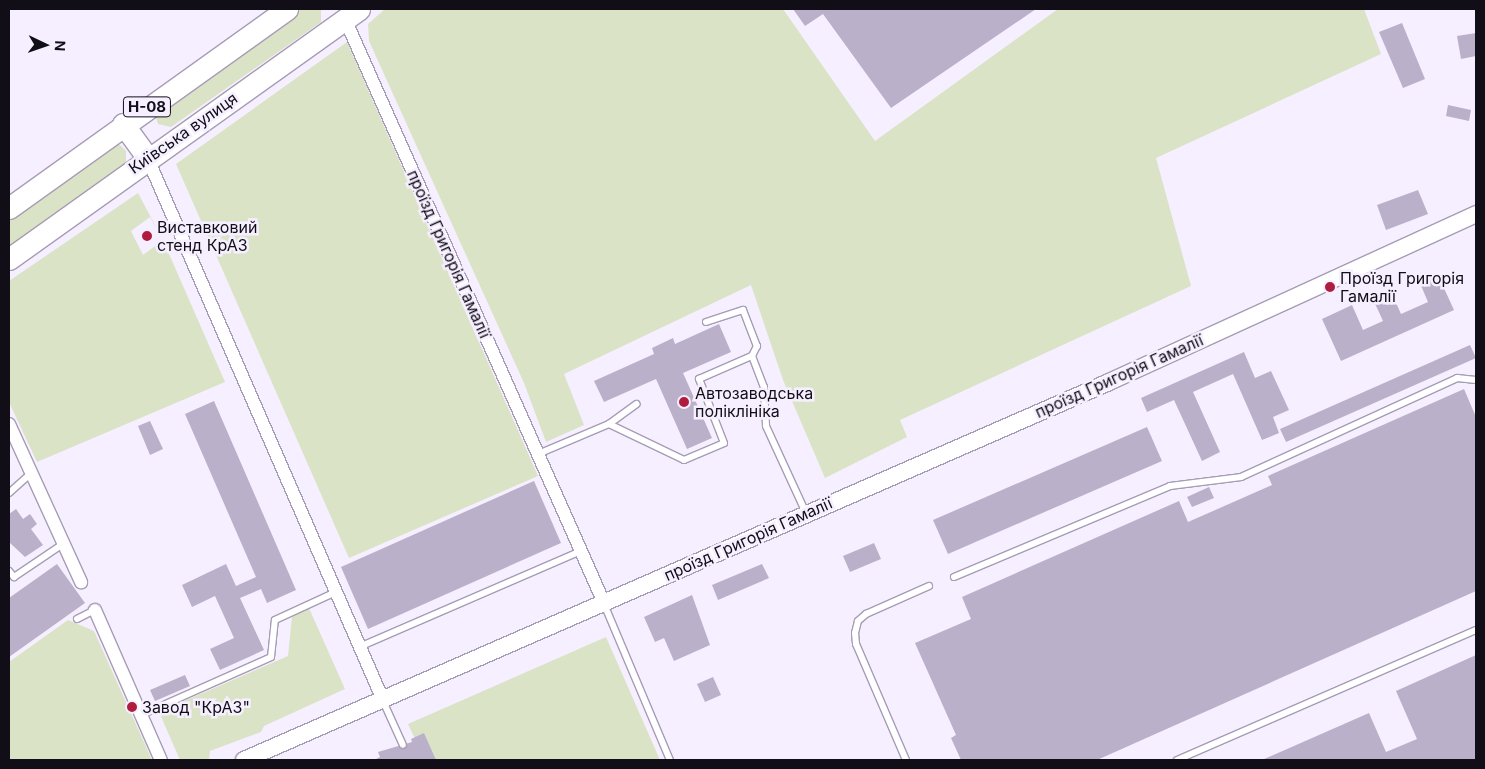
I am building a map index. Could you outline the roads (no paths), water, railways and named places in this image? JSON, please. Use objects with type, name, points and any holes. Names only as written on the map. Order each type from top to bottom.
[{"type":"main road","name":"Н-08","points":[[9,208],[123,124],[286,9]]},
{"type":"main road","name":"Київська вулиця","points":[[9,259],[348,12]]},
{"type":"main road","points":[[123,124],[147,157]]},
{"type":"street","name":"проїзд Григорія Гамалії","points":[[348,12],[604,603],[1106,383],[1476,214]]},
{"type":"street","points":[[147,157],[383,700]]},
{"type":"street","points":[[9,424],[81,582]]},
{"type":"street","points":[[244,760],[604,603]]},
{"type":"street","points":[[95,610],[161,760]]},
{"type":"lane","points":[[609,424],[684,460],[724,443],[699,379],[752,356],[757,346],[743,310],[706,322]]},
{"type":"lane","points":[[752,356],[764,387],[766,426],[806,514]]},
{"type":"lane","points":[[954,577],[1170,486],[1241,477],[1457,378],[1476,380]]},
{"type":"lane","points":[[538,454],[609,424],[637,404]]},
{"type":"lane","points":[[9,493],[31,473]]},
{"type":"lane","points":[[9,571],[14,577],[63,544]]},
{"type":"lane","points":[[359,647],[581,551]]},
{"type":"lane","points":[[906,760],[855,633],[858,621],[866,614],[929,586]]},
{"type":"lane","points":[[141,715],[271,657],[275,620],[336,592]]},
{"type":"lane","points":[[604,603],[670,760]]},
{"type":"lane","points":[[77,619],[95,610]]},
{"type":"lane","points":[[1177,760],[1476,630]]},
{"type":"lane","points":[[383,700],[403,745]]},
{"type":"place","name":"Виставковий стенд КрАЗ","points":[[147,236]]},
{"type":"place","name":"Проїзд Григорія Гамалії","points":[[1330,287]]},
{"type":"place","name":"Автозаводська поліклініка","points":[[684,402]]},
{"type":"place","name":"Завод \"КрАЗ\"","points":[[132,707]]}]
